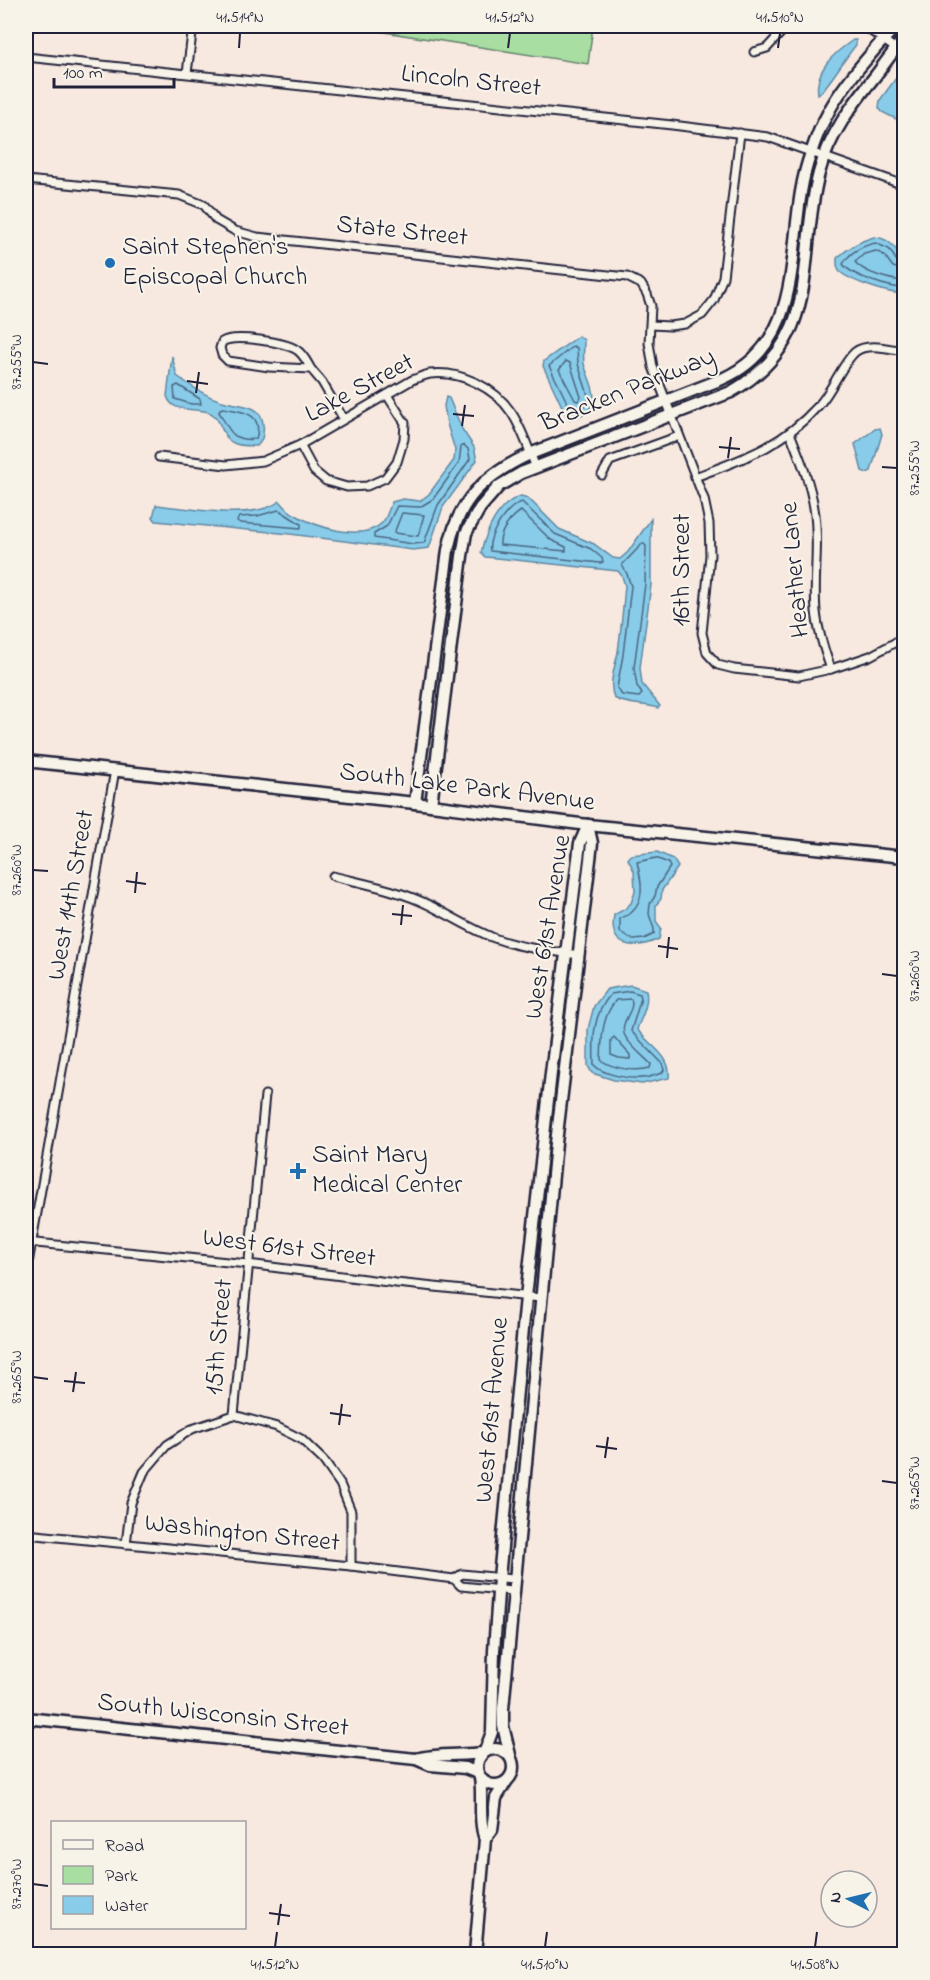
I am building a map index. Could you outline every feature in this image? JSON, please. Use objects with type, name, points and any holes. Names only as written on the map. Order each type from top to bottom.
[{"type":"main road","name":"Bracken Parkway","points":[[415,803],[448,550],[454,526],[468,499],[502,468],[530,454],[730,376],[758,354],[783,313],[802,181],[811,152],[827,114],[883,39],[896,26]]},
{"type":"main road","name":"Bracken Parkway","points":[[431,805],[466,533],[480,508],[499,486],[521,473],[721,396],[749,381],[772,359],[789,334],[802,297],[816,189],[824,157],[844,117],[904,39]]},
{"type":"main road","name":"South Lake Park Avenue","points":[[26,761],[415,803],[588,825],[904,857]]},
{"type":"main road","name":"West 61st Avenue","points":[[484,1752],[492,1732],[498,1589],[526,1297],[565,953],[580,843],[588,825]]},
{"type":"main road","name":"West 61st Avenue","points":[[510,1755],[503,1726],[502,1709],[556,1143],[592,843],[588,825]]},
{"type":"main road","name":"South Wisconsin Street","points":[[26,1718],[416,1759],[430,1765],[465,1768],[479,1775]]},
{"type":"main road","points":[[476,1954],[485,1839],[481,1829],[483,1801],[477,1764],[484,1752],[494,1748],[510,1755],[513,1760],[513,1772],[496,1798],[492,1830],[485,1839]]},
{"type":"main road","name":"South Wisconsin Street","points":[[416,1759],[431,1755],[457,1756],[484,1752]]},
{"type":"main road","points":[[479,1775],[488,1784],[506,1782]]},
{"type":"street","points":[[187,73],[193,26]]},
{"type":"street","points":[[754,52],[768,48],[787,26]]},
{"type":"street","points":[[864,26],[896,49]]},
{"type":"street","name":"Lincoln Street","points":[[26,57],[768,137],[904,185]]},
{"type":"street","points":[[651,325],[685,324],[702,315],[714,300],[723,277],[740,133]]},
{"type":"street","name":"State Street","points":[[26,180],[179,195],[204,205],[216,220],[235,231],[258,237],[627,277],[640,284]]},
{"type":"street","name":"16th Street","points":[[640,284],[651,306],[649,343],[651,361],[704,499],[709,523],[710,555],[702,633],[707,653],[718,664],[734,669],[799,676],[831,669]]},
{"type":"street","points":[[311,369],[269,367],[228,361],[222,355],[220,348],[222,342],[232,338],[286,345],[295,349],[304,356],[343,418]]},
{"type":"street","points":[[695,477],[760,452],[790,433],[820,405],[855,352],[869,347],[904,351]]},
{"type":"street","name":"Lake Street","points":[[159,457],[226,465],[263,461],[300,445],[412,380],[431,374],[456,376],[477,382],[495,394],[512,412],[536,468]]},
{"type":"street","points":[[300,445],[314,471],[326,481],[347,488],[367,486],[385,478],[397,462],[404,439],[405,423],[387,395]]},
{"type":"street","name":"Heather Lane","points":[[790,433],[807,476],[814,509],[816,611],[820,636],[831,669]]},
{"type":"street","points":[[602,475],[609,461],[679,436]]},
{"type":"street","points":[[831,669],[870,656],[896,642],[904,634]]},
{"type":"street","points":[[432,675],[447,677]]},
{"type":"street","name":"West 14th Street","points":[[26,1275],[29,1243],[115,770]]},
{"type":"street","points":[[333,876],[394,891],[429,905],[464,925],[496,939],[550,952],[579,955]]},
{"type":"street","name":"15th Street","points":[[234,1414],[265,1095]]},
{"type":"street","name":"West 61st Street","points":[[29,1243],[248,1264],[396,1283],[541,1298]]},
{"type":"street","points":[[126,1544],[131,1503],[144,1472],[167,1445],[192,1429],[234,1414],[277,1427],[301,1439],[323,1460],[340,1485],[351,1511],[351,1566]]},
{"type":"street","name":"Washington Street","points":[[26,1534],[351,1566],[454,1579],[461,1586],[498,1589],[513,1585]]},
{"type":"street","name":"Washington Street","points":[[454,1579],[462,1574],[499,1578],[513,1585]]},
{"type":"green space","points":[[359,26],[593,26],[588,64],[359,28]]},
{"type":"water","points":[[856,40],[856,45],[818,95],[822,70],[839,51]]},
{"type":"water","points":[[904,67],[904,123],[882,112],[879,108],[880,100]]},
{"type":"water","points":[[874,237],[893,245],[900,256],[904,257],[904,294],[871,287],[846,276],[838,269],[837,258],[854,245]]},
{"type":"water","points":[[579,336],[584,340],[584,364],[594,397],[589,409],[576,418],[570,419],[543,366],[544,361]]},
{"type":"water","points":[[172,356],[177,376],[193,387],[216,399],[246,406],[258,412],[263,421],[263,432],[257,446],[240,445],[230,441],[212,414],[178,408],[170,402],[167,396]]},
{"type":"water","points":[[446,397],[449,398],[462,429],[474,447],[477,460],[443,507],[429,548],[413,550],[290,534],[156,521],[153,517],[156,505],[202,511],[237,512],[253,511],[280,501],[292,513],[325,527],[351,532],[373,529],[384,521],[392,502],[403,499],[420,501],[429,494],[454,460],[455,450],[444,406]]},
{"type":"water","points":[[880,428],[882,434],[871,471],[867,473],[862,471],[855,444],[875,429]]},
{"type":"water","points":[[521,496],[528,498],[559,529],[594,544],[613,558],[620,559],[628,552],[651,519],[651,585],[640,668],[642,684],[660,706],[658,708],[624,702],[614,698],[612,692],[625,586],[618,571],[485,557],[481,553],[494,519],[506,505]]},
{"type":"water","points":[[657,852],[673,859],[678,867],[662,890],[661,899],[656,905],[656,921],[661,928],[659,939],[641,945],[625,944],[615,935],[613,926],[614,915],[631,903],[635,892],[634,871],[628,859],[631,855]]},
{"type":"water","points":[[631,985],[646,990],[646,1006],[637,1029],[667,1063],[669,1078],[642,1084],[614,1080],[592,1073],[588,1066],[588,1029],[594,1006],[607,989]]},
{"type":"place","name":"Saint Stephen's Episcopal Church","points":[[110,263]]},
{"type":"place","name":"Saint Mary Medical Center","points":[[298,1171]]}]
